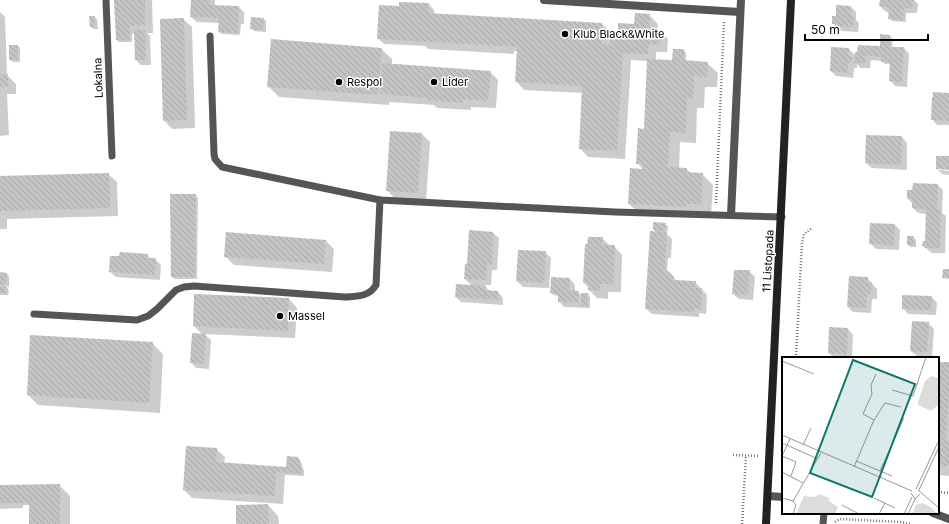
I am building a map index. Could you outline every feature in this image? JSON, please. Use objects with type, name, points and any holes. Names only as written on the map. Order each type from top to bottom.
[{"type":"main road","name":"11 Listopada","points":[[766,524],[782,217],[791,0]]},
{"type":"street","points":[[544,0],[740,12]]},
{"type":"street","points":[[731,215],[741,0]]},
{"type":"street","points":[[768,496],[782,497]]},
{"type":"street","points":[[936,514],[949,519]]},
{"type":"lane","name":"Lokalna","points":[[106,0],[112,156]]},
{"type":"lane","points":[[210,36],[214,154],[218,164],[222,167],[380,200],[615,212],[782,217]]},
{"type":"lane","points":[[34,314],[137,320],[148,316],[156,310],[176,290],[194,286],[345,297],[364,296],[368,294],[376,285],[380,200]]},
{"type":"lane","points":[[823,524],[824,514]]},
{"type":"path","points":[[716,215],[725,11]]},
{"type":"path","points":[[796,357],[802,243],[804,234],[812,228]]},
{"type":"path","points":[[742,524],[746,456]]},
{"type":"path","points":[[939,492],[949,493]]},
{"type":"path","points":[[834,524],[840,519],[901,522],[910,524]]},
{"type":"building","points":[[114,0],[145,0],[145,25],[130,26],[130,40],[116,40]]},
{"type":"building","points":[[191,0],[210,0],[210,5],[239,6],[238,33],[218,32],[219,18],[190,17]]},
{"type":"building","points":[[880,0],[913,0],[912,8],[904,8],[903,20],[888,19],[889,7],[879,6]]},
{"type":"building","points":[[399,2],[429,3],[428,13],[602,23],[601,44],[610,45],[611,37],[618,37],[618,23],[634,24],[635,13],[650,14],[649,30],[660,30],[659,45],[649,44],[648,54],[623,53],[617,151],[579,149],[582,86],[515,82],[517,47],[377,39],[379,5],[399,6]]},
{"type":"building","points":[[836,5],[851,6],[851,16],[854,16],[853,27],[835,26],[835,24],[832,24],[832,16],[836,16]]},
{"type":"building","points":[[89,16],[95,16],[95,27],[90,27]]},
{"type":"building","points":[[251,17],[264,18],[263,30],[250,29]]},
{"type":"building","points":[[184,18],[187,120],[163,121],[160,19]]},
{"type":"building","points":[[134,30],[145,30],[146,60],[135,60]]},
{"type":"building","points":[[880,34],[890,35],[890,47],[904,47],[902,82],[889,81],[890,62],[881,62],[881,57],[866,55],[865,63],[854,63],[855,52],[857,52],[858,45],[880,46]]},
{"type":"building","points":[[271,39],[382,48],[378,95],[267,87]]},
{"type":"building","points":[[9,45],[18,45],[18,60],[9,60]]},
{"type":"building","points":[[831,47],[849,48],[849,56],[852,56],[852,63],[848,63],[848,73],[830,71]]},
{"type":"building","points":[[673,49],[684,49],[684,60],[708,62],[707,77],[694,76],[693,98],[687,98],[686,133],[670,132],[668,167],[687,168],[687,172],[703,173],[701,204],[686,204],[686,207],[628,204],[630,168],[642,169],[643,164],[636,164],[638,128],[644,129],[647,59],[672,60]]},
{"type":"building","points":[[382,63],[491,71],[488,101],[463,99],[463,103],[380,94]]},
{"type":"building","points":[[8,74],[8,86],[0,87],[0,75]]},
{"type":"building","points":[[933,92],[949,93],[949,121],[931,120]]},
{"type":"building","points":[[390,131],[422,133],[418,193],[386,191]]},
{"type":"building","points":[[866,135],[902,136],[901,165],[865,163]]},
{"type":"building","points":[[936,156],[949,156],[949,170],[936,169]]},
{"type":"building","points":[[109,173],[110,208],[0,211],[0,176]]},
{"type":"building","points":[[913,183],[938,184],[937,210],[941,210],[940,248],[925,248],[925,246],[922,246],[923,241],[925,241],[926,209],[912,208],[912,199],[907,199],[907,190],[912,190]]},
{"type":"building","points":[[170,194],[196,194],[195,277],[171,277]]},
{"type":"building","points":[[653,222],[666,223],[665,231],[653,230]]},
{"type":"building","points":[[870,223],[895,224],[894,245],[869,244]]},
{"type":"building","points":[[469,230],[493,232],[492,265],[487,265],[486,280],[464,279],[465,264],[467,264]]},
{"type":"building","points":[[650,231],[667,232],[665,270],[674,277],[674,280],[696,281],[695,288],[702,288],[701,309],[694,308],[694,312],[645,309]]},
{"type":"building","points":[[226,232],[326,240],[324,264],[224,257]]},
{"type":"building","points":[[907,236],[914,236],[914,245],[907,245]]},
{"type":"building","points":[[588,237],[603,237],[602,245],[615,245],[613,284],[600,284],[600,291],[588,290],[588,283],[583,283],[585,244],[587,244]]},
{"type":"building","points":[[518,250],[546,251],[544,283],[516,281]]},
{"type":"building","points":[[120,252],[148,254],[148,258],[156,258],[155,275],[109,272],[110,256],[119,256]]},
{"type":"building","points":[[943,269],[949,269],[949,279],[942,278]]},
{"type":"building","points":[[734,270],[750,270],[748,295],[732,294]]},
{"type":"building","points":[[0,272],[7,273],[6,285],[0,284]]},
{"type":"building","points":[[849,276],[868,277],[868,282],[872,283],[871,294],[867,294],[866,308],[847,307]]},
{"type":"building","points":[[551,277],[570,278],[569,290],[579,291],[578,303],[558,302],[558,294],[550,293]]},
{"type":"building","points":[[456,284],[486,286],[485,290],[498,291],[498,300],[455,297]]},
{"type":"building","points":[[0,286],[7,287],[6,293],[0,293]]},
{"type":"building","points":[[581,293],[588,293],[588,306],[581,306]]},
{"type":"building","points":[[194,294],[289,298],[288,331],[193,326]]},
{"type":"building","points":[[902,295],[932,296],[931,310],[902,309]]},
{"type":"building","points":[[912,321],[929,322],[927,352],[910,351]]},
{"type":"building","points":[[829,327],[848,328],[847,354],[828,353]]},
{"type":"building","points":[[192,333],[206,334],[204,364],[190,363]]},
{"type":"building","points":[[30,335],[153,342],[149,403],[27,395]]},
{"type":"building","points":[[939,362],[949,362],[946,440],[949,440],[949,466],[939,466]]},
{"type":"building","points":[[186,446],[217,448],[216,462],[286,467],[287,456],[298,457],[302,468],[301,474],[276,472],[275,496],[183,490]]},
{"type":"building","points":[[60,484],[60,524],[29,524],[29,503],[0,503],[0,485]]},
{"type":"building","points":[[268,504],[269,524],[236,524],[236,505]]},
{"type":"place","name":"Klub Black&White","points":[[565,34]]},
{"type":"place","name":"Respol","points":[[339,82]]},
{"type":"place","name":"Lider","points":[[434,82]]},
{"type":"place","name":"Massel","points":[[280,316]]}]
